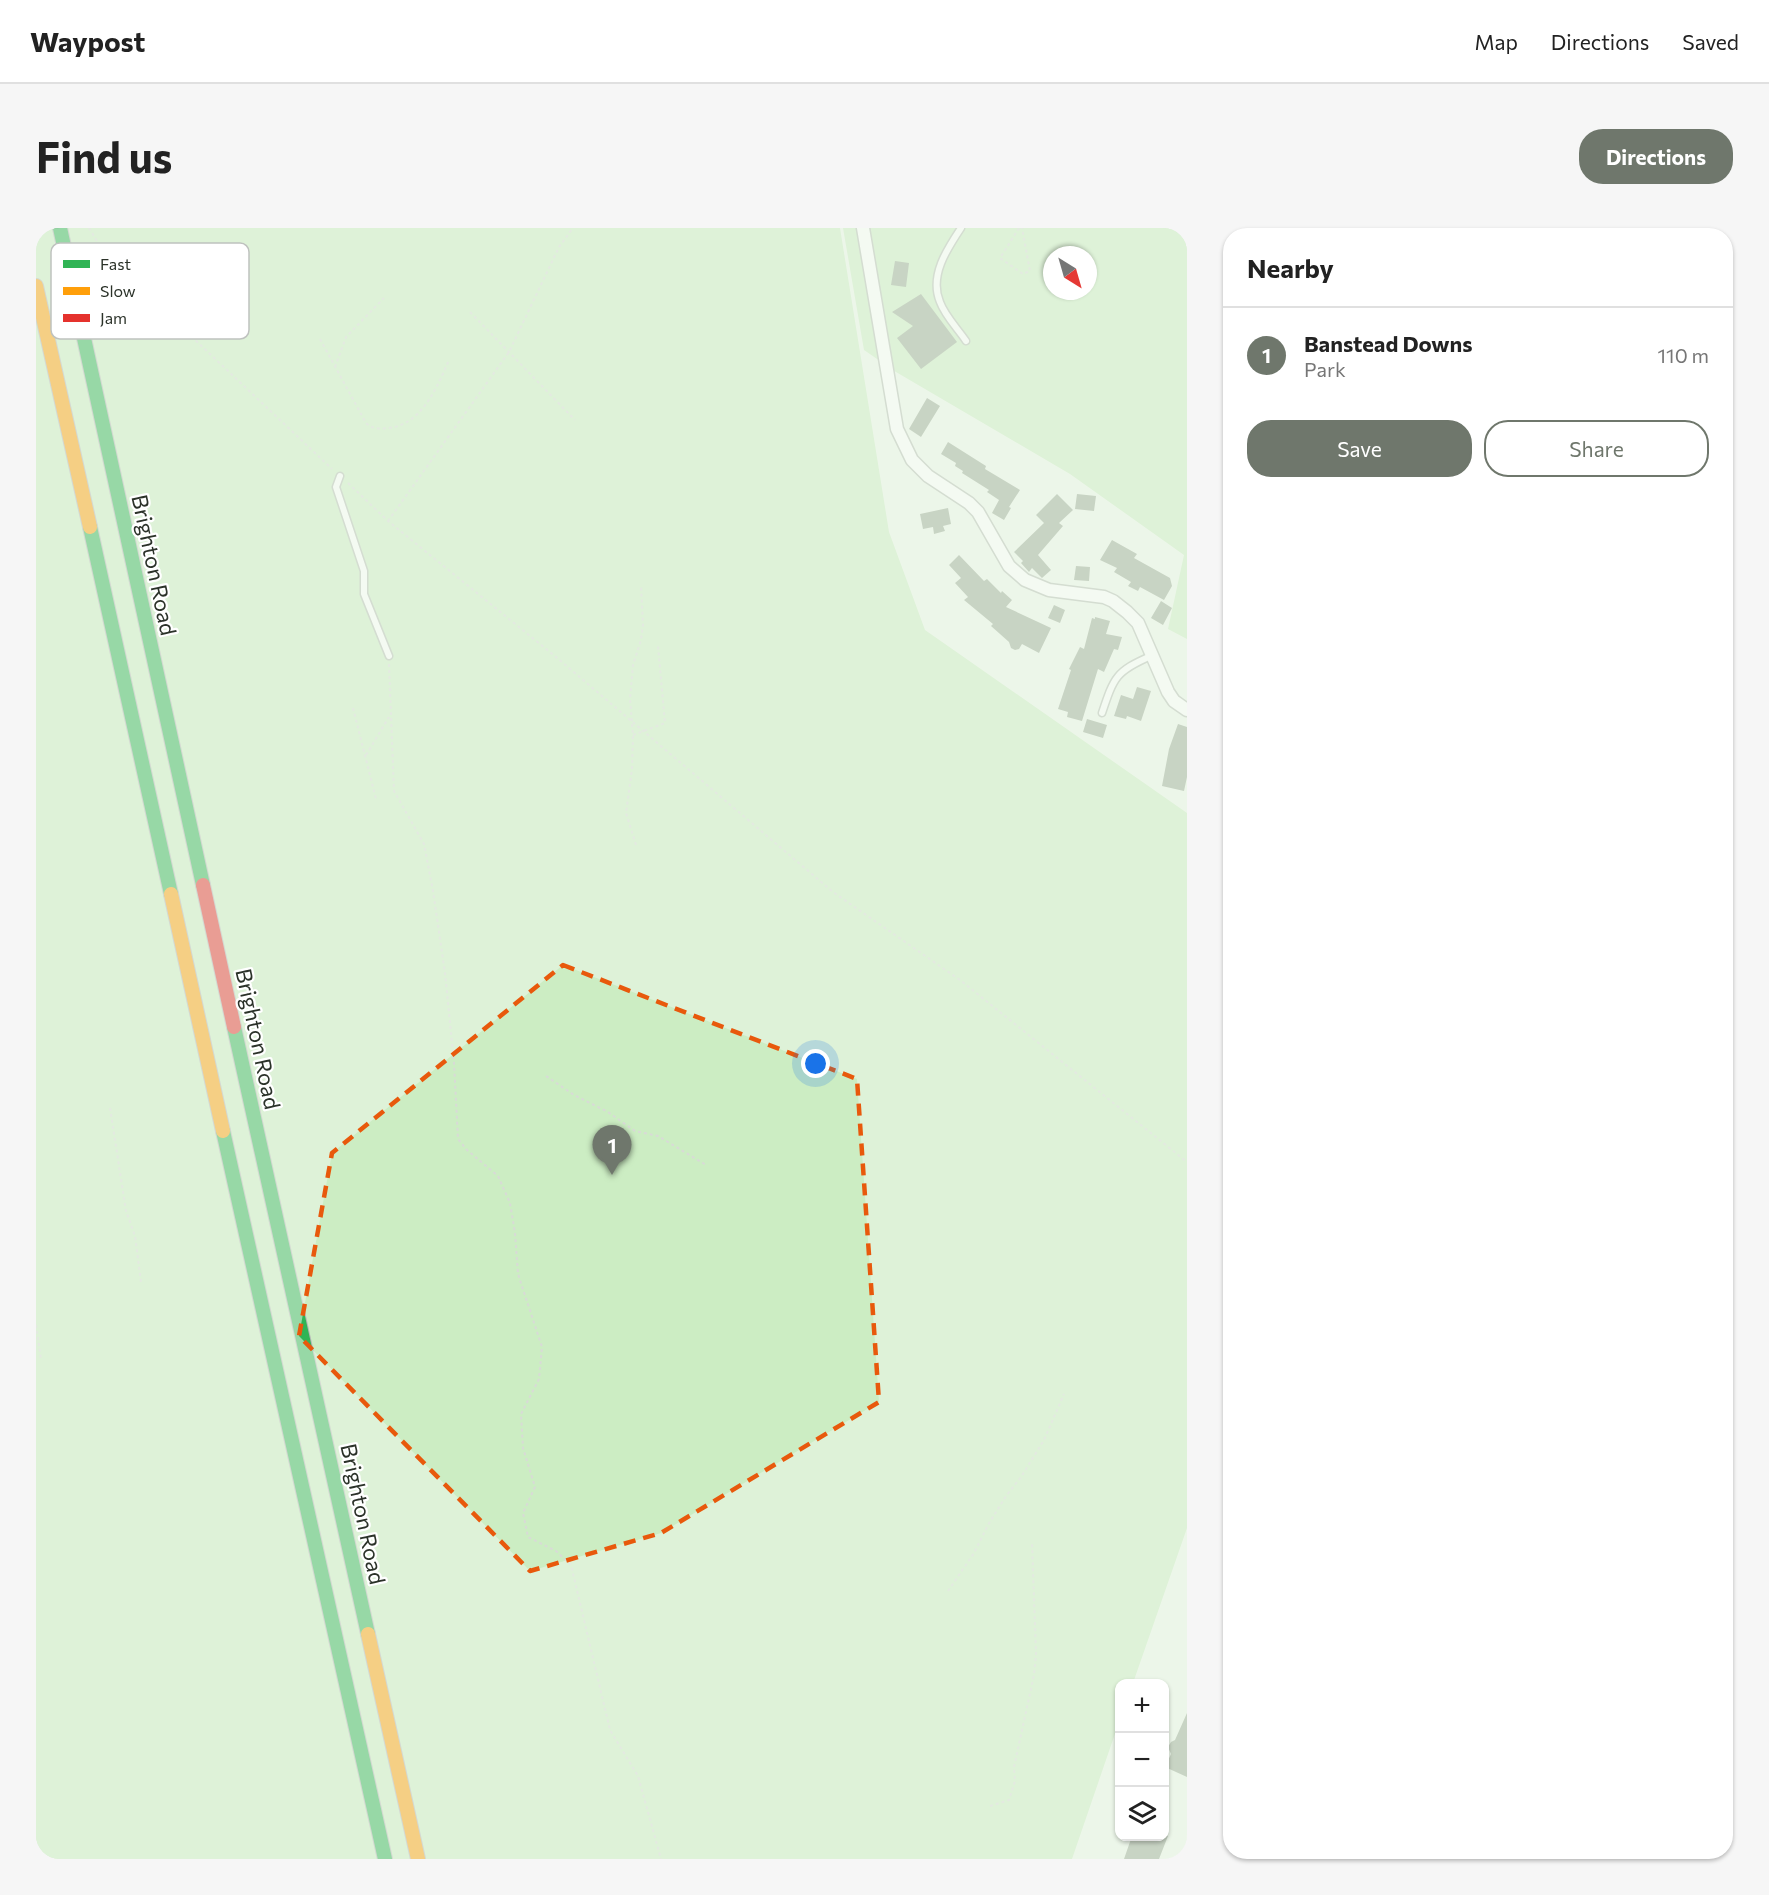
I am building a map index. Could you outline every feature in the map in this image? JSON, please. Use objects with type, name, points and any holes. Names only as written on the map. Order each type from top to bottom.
[{"type":"highway","name":"Brighton Road","points":[[60,228],[63,243]]},
{"type":"highway","points":[[36,286],[386,1859]]},
{"type":"highway","name":"Brighton Road","points":[[84,339],[418,1859]]},
{"type":"street","points":[[863,228],[897,429],[912,460],[928,476],[969,503],[978,512],[1009,566],[1025,580],[1049,590],[1104,597],[1113,601],[1138,623],[1151,656],[1174,701],[1187,711]]},
{"type":"lane","points":[[961,228],[940,263],[938,292],[940,303],[966,341]]},
{"type":"lane","points":[[340,476],[336,487],[364,571],[364,594],[389,656]]},
{"type":"lane","points":[[1102,713],[1111,684],[1122,670],[1151,656]]},
{"type":"path","points":[[89,228],[98,243]]},
{"type":"path","points":[[388,521],[509,352],[559,246],[573,228]]},
{"type":"path","points":[[1020,228],[1030,271],[1023,274],[1000,258],[1020,228]]},
{"type":"path","points":[[335,367],[346,337],[384,298]]},
{"type":"path","points":[[470,312],[575,420]]},
{"type":"path","points":[[194,339],[388,521],[556,657],[833,892],[960,980],[1187,1161]]},
{"type":"path","points":[[320,339],[366,423],[377,429],[401,426],[423,408],[439,384],[449,360]]},
{"type":"path","points":[[636,845],[626,813],[632,769],[633,735],[630,699],[633,665],[643,625],[641,586]]},
{"type":"path","points":[[633,735],[665,723],[658,646]]},
{"type":"path","points":[[389,656],[394,791],[424,844],[431,879],[445,973],[454,1063],[458,1139],[467,1150],[498,1176],[510,1203],[518,1274],[542,1347],[539,1379],[521,1413],[523,1448],[535,1487],[523,1513],[528,1537],[556,1551],[571,1565],[610,1730],[638,1776],[661,1859]]},
{"type":"path","points":[[353,708],[376,799]]},
{"type":"path","points":[[366,755],[391,714]]},
{"type":"path","points":[[546,1076],[574,1095],[608,1112],[635,1131],[657,1136],[706,1165]]},
{"type":"path","points":[[110,1108],[126,1212],[135,1236],[141,1282]]},
{"type":"path","points":[[36,1324],[41,1359]]},
{"type":"path","points":[[948,1591],[974,1553],[1006,1496],[1044,1440],[1064,1394]]},
{"type":"path","points":[[990,1806],[1009,1800],[1015,1781],[1014,1767],[1034,1675],[1036,1654],[1032,1542]]},
{"type":"highlighted area","points":[[563,965],[857,1079],[879,1402],[661,1533],[530,1571],[299,1336],[332,1153]]},
{"type":"green space","points":[[36,228],[840,228],[889,532],[925,630],[1187,813],[1187,1528],[1134,1679],[1115,1679],[1115,1734],[1072,1859],[36,1859]]},
{"type":"green space","points":[[843,228],[1187,228],[1187,639],[1168,629],[1184,555],[1070,474],[896,372],[864,350]]},
{"type":"building","points":[[895,261],[909,263],[906,287],[891,285]]},
{"type":"building","points":[[921,294],[957,342],[921,369],[897,338],[913,326],[892,312]]},
{"type":"building","points":[[927,398],[940,406],[921,437],[909,429]]},
{"type":"building","points":[[948,442],[986,466],[985,469],[1020,490],[1004,520],[992,513],[999,500],[987,492],[989,490],[962,473],[963,471],[955,466],[956,463],[941,454]]},
{"type":"building","points":[[1057,494],[1073,510],[1059,523],[1063,526],[1038,555],[1051,570],[1042,578],[1032,568],[1029,572],[1014,552],[1044,523],[1036,515]]},
{"type":"building","points":[[1077,494],[1096,496],[1094,511],[1075,509]]},
{"type":"building","points":[[948,508],[951,524],[943,526],[945,531],[934,534],[933,527],[923,529],[920,514]]},
{"type":"building","points":[[1112,540],[1137,554],[1134,558],[1170,578],[1172,586],[1164,600],[1140,587],[1138,591],[1128,586],[1131,582],[1114,572],[1117,568],[1100,560]]},
{"type":"building","points":[[959,555],[984,581],[987,579],[1012,600],[1006,607],[1051,628],[1039,653],[1022,644],[1019,649],[1011,648],[1009,642],[991,626],[993,624],[964,600],[968,597],[955,583],[961,578],[949,565]]},
{"type":"building","points":[[1076,566],[1090,567],[1089,581],[1074,580]]},
{"type":"building","points":[[1161,601],[1172,608],[1163,625],[1151,618]]},
{"type":"building","points":[[1054,605],[1065,610],[1060,623],[1048,618]]},
{"type":"building","points":[[1095,617],[1110,621],[1106,634],[1122,637],[1118,650],[1114,649],[1104,672],[1098,669],[1082,721],[1067,717],[1068,712],[1058,709],[1071,670],[1069,669],[1080,647],[1084,649],[1092,618],[1095,619]]},
{"type":"building","points":[[1137,687],[1151,691],[1141,721],[1127,716],[1126,719],[1114,716],[1121,695],[1133,699]]},
{"type":"building","points":[[1087,719],[1107,725],[1103,738],[1083,732]]},
{"type":"building","points":[[1178,724],[1187,727],[1187,777],[1184,791],[1162,786],[1169,749]]},
{"type":"building","points":[[1187,1713],[1187,1777],[1169,1769],[1171,1754],[1169,1745],[1175,1740]]},
{"type":"building","points":[[1130,1841],[1166,1841],[1159,1859],[1124,1859]]},
{"type":"traffic: fast","points":[[60,228],[63,243]]},
{"type":"traffic: fast","points":[[84,339],[203,885]]},
{"type":"traffic: fast","points":[[90,527],[171,894]]},
{"type":"traffic: fast","points":[[234,1027],[368,1634]]},
{"type":"traffic: fast","points":[[223,1131],[385,1859]]},
{"type":"traffic: slow","points":[[36,286],[90,527]]},
{"type":"traffic: slow","points":[[171,894],[223,1131]]},
{"type":"traffic: slow","points":[[368,1634],[418,1859]]},
{"type":"traffic: jam","points":[[203,885],[234,1027]]},
{"type":"place","name":"Banstead Downs","points":[[612,1175]]}]
